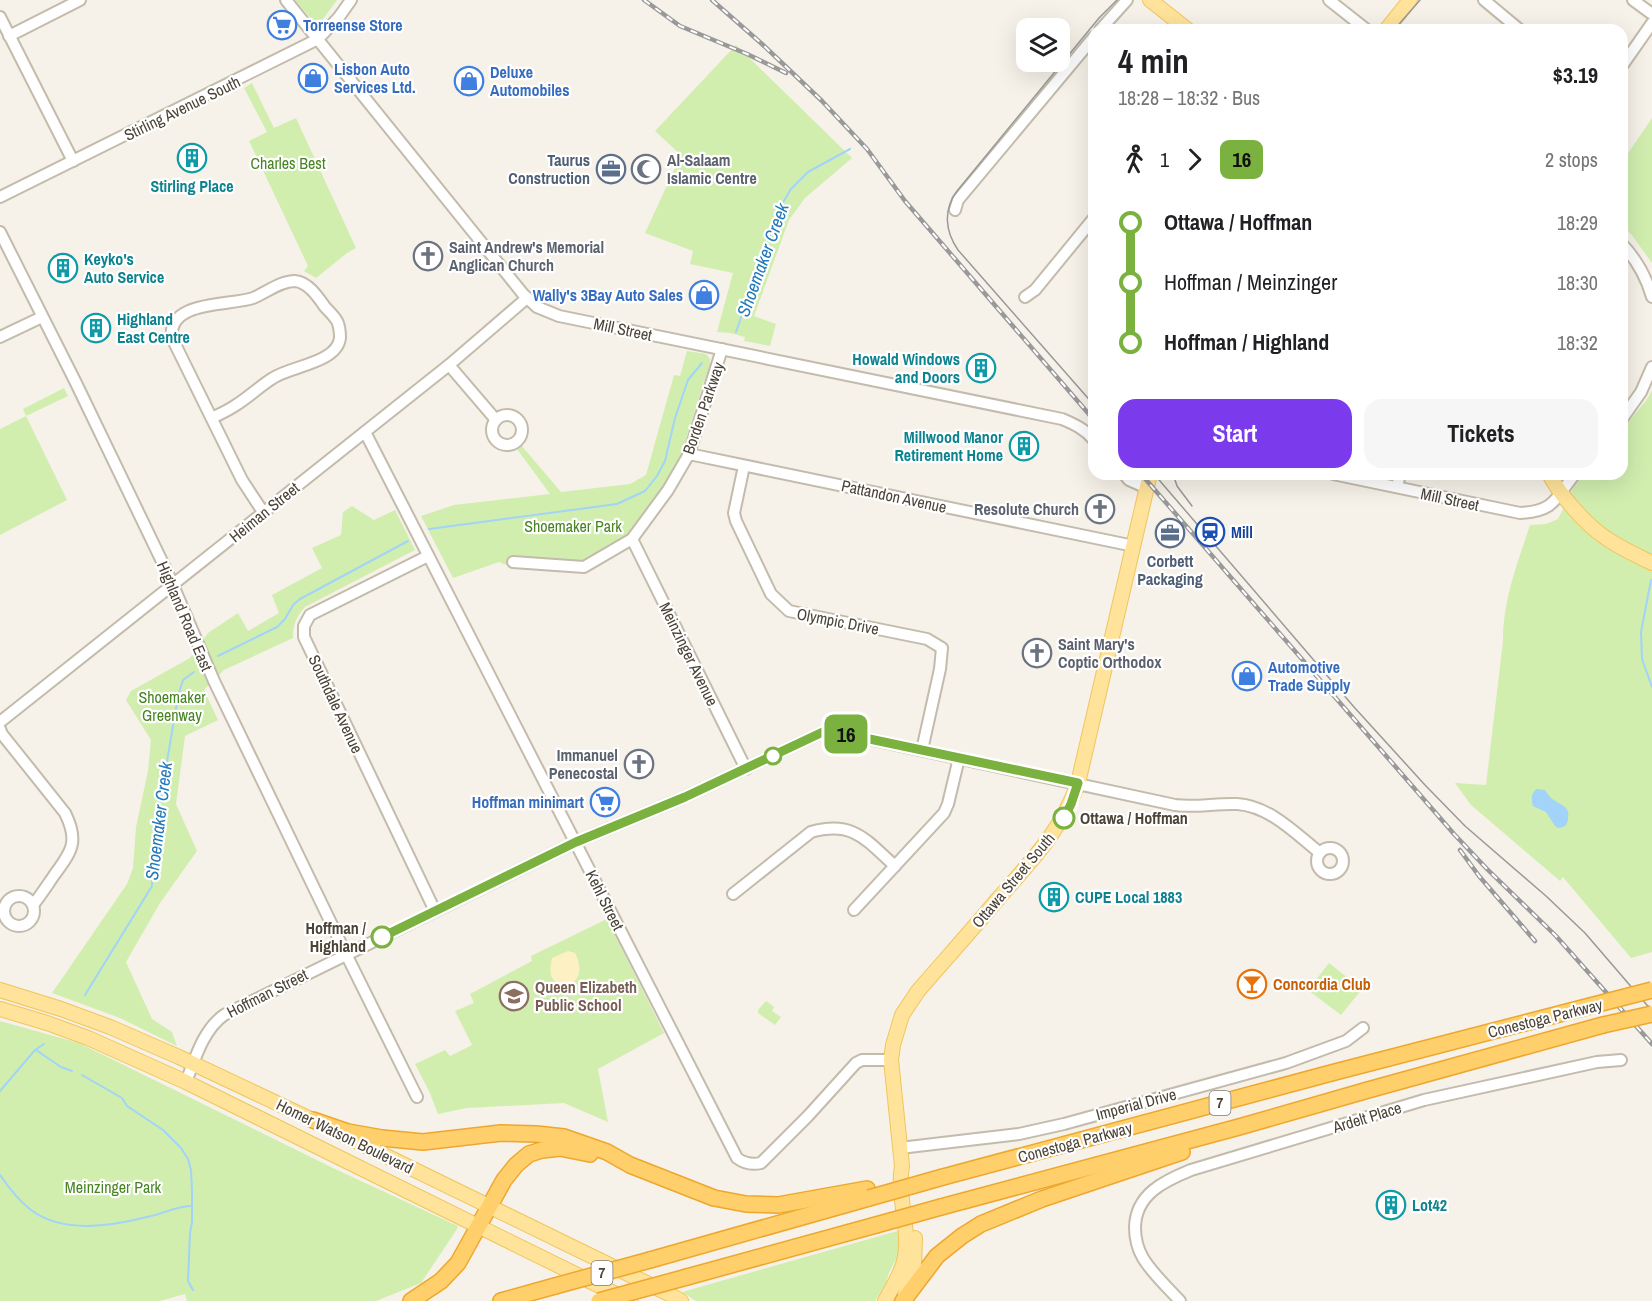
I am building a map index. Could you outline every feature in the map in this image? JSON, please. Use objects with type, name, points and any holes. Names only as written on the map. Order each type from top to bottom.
[{"type":"highway","name":"Conestoga Parkway","points":[[501,1301],[650,1260],[868,1193],[940,1175],[958,1173],[1335,1071],[1652,990]]},
{"type":"highway","name":"Conestoga Parkway","points":[[599,1301],[1239,1127],[1603,1025],[1652,1014]]},
{"type":"highway","points":[[312,1120],[348,1132],[423,1142],[501,1132],[564,1137],[607,1152],[630,1165]]},
{"type":"highway","points":[[903,1301],[937,1256],[981,1224],[1042,1199],[1225,1138],[1239,1127]]},
{"type":"highway","points":[[411,1301],[441,1281],[458,1263],[473,1224],[490,1208],[504,1180],[529,1154],[542,1150],[560,1148],[630,1165],[714,1198],[746,1204],[778,1205],[868,1193]]},
{"type":"highway","points":[[622,1301],[644,1289]]},
{"type":"main road","points":[[1150,0],[1180,24]]},
{"type":"main road","points":[[1391,24],[1410,0]]},
{"type":"main road","points":[[1553,480],[1575,510],[1603,537],[1652,563]]},
{"type":"main road","name":"Ottawa Street South","points":[[885,1301],[904,1264],[906,1251],[900,1177],[902,1166],[891,1060],[892,1045],[902,1015],[918,991],[1042,849],[1071,804],[1078,783],[1148,481]]},
{"type":"main road","name":"Homer Watson Boulevard","points":[[0,990],[93,1020],[193,1064],[671,1294],[681,1301]]},
{"type":"main road","name":"Homer Watson Boulevard","points":[[0,1009],[88,1038],[186,1082],[630,1301]]},
{"type":"main road","name":"Ottawa Street South","points":[[902,1166],[909,1176],[915,1251],[914,1267],[903,1301]]},
{"type":"street","points":[[9,36],[80,0]]},
{"type":"street","name":"Mill Street","points":[[286,0],[479,242],[537,307],[559,316],[1062,419],[1088,433]]},
{"type":"street","name":"Stirling Avenue South","points":[[0,197],[318,39],[339,17],[351,0]]},
{"type":"street","points":[[1105,24],[1127,0]]},
{"type":"street","points":[[1329,0],[1359,24]]},
{"type":"street","points":[[1484,0],[1513,24]]},
{"type":"street","points":[[1633,0],[1652,14]]},
{"type":"street","points":[[0,17],[73,161]]},
{"type":"street","points":[[1628,57],[1652,22]]},
{"type":"street","points":[[955,210],[958,200],[1088,44]]},
{"type":"street","points":[[1025,297],[1035,290],[1088,225]]},
{"type":"street","name":"Highland Road East","points":[[0,232],[81,393],[173,584],[214,681],[417,1097]]},
{"type":"street","points":[[1628,251],[1643,271],[1652,297]]},
{"type":"street","points":[[212,418],[235,406],[274,376],[331,355],[339,343],[340,330],[337,322],[319,298],[304,284],[295,281],[286,282],[254,298],[195,308],[183,314],[171,329],[172,338],[242,480],[263,512]]},
{"type":"street","name":"Heiman Street","points":[[0,722],[449,365],[527,298]]},
{"type":"street","points":[[0,337],[42,317]]},
{"type":"street","name":"Borden Parkway","points":[[513,562],[584,567],[632,539],[668,490],[689,454],[722,350]]},
{"type":"street","points":[[449,365],[496,420]]},
{"type":"street","points":[[1628,410],[1641,392],[1652,367]]},
{"type":"street","name":"Kehl Street","points":[[365,432],[737,1158],[753,1165],[761,1163],[808,1116],[855,1063],[862,1060],[891,1060]]},
{"type":"street","name":"Pattandon Avenue","points":[[689,454],[1134,546]]},
{"type":"street","name":"Olympic Drive","points":[[744,466],[734,513],[736,521],[771,594],[789,611],[927,639],[942,648],[940,669],[922,750]]},
{"type":"street","points":[[1129,480],[1148,481]]},
{"type":"street","name":"Mill Street","points":[[1363,480],[1520,513],[1542,510],[1551,506],[1571,480]]},
{"type":"street","points":[[1397,487],[1399,480]]},
{"type":"street","name":"Meinzinger Avenue","points":[[632,539],[746,769]]},
{"type":"street","name":"Southdale Avenue","points":[[428,556],[310,615],[304,626],[304,637],[435,911]]},
{"type":"street","points":[[0,729],[65,813],[71,825],[73,838],[70,854],[33,905]]},
{"type":"street","name":"Hoffman Street","points":[[186,1082],[211,1027],[224,1015],[576,842],[685,797],[827,730],[1175,805],[1237,804],[1250,806],[1275,818],[1320,853]]},
{"type":"street","points":[[854,910],[944,813],[959,758]]},
{"type":"street","points":[[733,894],[811,832],[825,828],[851,830],[860,835],[895,866]]},
{"type":"street","name":"Imperial Drive","points":[[900,1148],[1019,1134],[1064,1124],[1286,1063],[1346,1041],[1363,1028]]},
{"type":"street","name":"Ardelt Place","points":[[1180,1301],[1144,1260],[1136,1241],[1136,1217],[1139,1208],[1149,1194],[1169,1179],[1191,1170],[1424,1100],[1597,1062],[1621,1060]]},
{"type":"green space","points":[[295,0],[337,0],[320,23],[314,22]]},
{"type":"green space","points":[[736,45],[852,158],[805,198],[789,220],[754,316],[776,324],[770,346],[744,341],[745,337],[730,333],[717,332],[733,273],[690,264],[693,251],[645,233],[681,155],[655,131]]},
{"type":"green space","name":"Charles Best","points":[[252,83],[274,128],[296,118],[356,248],[316,278],[304,271],[308,266],[249,141],[267,132],[244,88]]},
{"type":"green space","points":[[1652,118],[1652,263],[1628,231],[1628,153]]},
{"type":"green space","name":"Shoemaker Park","points":[[687,351],[706,354],[710,359],[710,369],[703,384],[680,461],[662,494],[631,532],[584,561],[515,559],[511,567],[499,562],[453,578],[421,516],[454,505],[550,494],[517,449],[521,445],[561,492],[630,484],[646,475],[674,375],[680,376]]},
{"type":"green space","points":[[64,388],[68,396],[26,416],[23,409]]},
{"type":"green space","points":[[1652,390],[1652,952],[1631,958],[1563,877],[1560,881],[1471,805],[1455,783],[1486,785],[1505,611],[1530,525],[1546,524],[1558,519],[1580,480],[1628,480],[1628,423]]},
{"type":"green space","points":[[26,416],[67,500],[0,535],[0,429]]},
{"type":"green space","name":"Shoemaker Greenway","points":[[352,506],[374,520],[395,510],[415,550],[305,607],[296,621],[293,638],[224,670],[204,690],[218,720],[185,736],[176,804],[197,851],[160,903],[126,962],[152,1019],[172,1032],[177,1046],[120,1018],[52,993],[127,884],[133,868],[136,827],[148,771],[151,740],[126,700],[131,691],[190,658],[208,633],[238,613],[248,631],[279,613],[272,595],[322,568],[312,548],[341,535],[343,512]]},
{"type":"green space","name":"Queen Elizabeth Public School","points":[[607,919],[664,1033],[598,1069],[608,1122],[564,1103],[467,1108],[438,1114],[415,1064],[445,1050],[450,1056],[472,1045],[455,1011],[474,1003],[470,994],[532,961],[531,956]]},
{"type":"green space","points":[[1329,963],[1362,989],[1341,1015],[1308,990]]},
{"type":"green space","points":[[766,1001],[774,1007],[772,1011],[781,1017],[775,1025],[758,1013]]},
{"type":"green space","name":"Meinzinger Park","points":[[0,1021],[79,1043],[333,1168],[458,1226],[457,1229],[421,1283],[376,1301],[187,1301],[185,1294],[160,1301],[0,1301]]},
{"type":"green space","points":[[901,1230],[900,1251],[875,1301],[696,1301],[682,1292]]},
{"type":"sand","points":[[568,951],[575,953],[579,963],[579,973],[574,981],[564,986],[555,982],[550,968],[552,958]]},
{"type":"water","points":[[1537,789],[1545,790],[1551,798],[1566,808],[1568,821],[1565,826],[1558,828],[1546,812],[1533,806],[1532,796]]},
{"type":"waterway","name":"Shoemaker Creek","points":[[736,332],[779,209],[791,189],[808,172],[850,149]]},
{"type":"waterway","name":"Shoemaker Creek","points":[[429,529],[617,504],[645,491],[665,461],[675,418],[688,380],[702,363]]},
{"type":"waterway","name":"Shoemaker Creek","points":[[218,656],[277,627],[300,599],[408,541]]},
{"type":"waterway","points":[[1651,580],[1641,632],[1642,659],[1652,687]]},
{"type":"waterway","name":"Shoemaker Creek","points":[[85,995],[152,886],[152,865],[159,849],[157,821],[178,696],[183,680],[194,672]]},
{"type":"waterway","name":"Shoemaker Creek","points":[[0,1091],[35,1050],[44,1044]]},
{"type":"waterway","points":[[36,1050],[61,1067],[72,1071]]},
{"type":"waterway","points":[[82,1075],[122,1098],[127,1106],[163,1130],[181,1148],[188,1159],[192,1191],[188,1281],[193,1290]]},
{"type":"waterway","points":[[0,1175],[14,1194],[31,1210],[44,1218],[72,1225],[118,1223],[192,1206]]},
{"type":"tram line","points":[[1094,24],[1117,0]]},
{"type":"tram line","points":[[1399,24],[1420,0]]},
{"type":"tram line","points":[[1088,31],[957,191],[949,206],[947,220],[950,235],[958,250],[1088,398]]},
{"type":"tram line","points":[[1159,480],[1354,707],[1425,785],[1465,826],[1585,933],[1652,1011]]},
{"type":"tram line","points":[[1175,480],[1192,506]]},
{"type":"railway","points":[[644,0],[680,26],[786,73]]},
{"type":"railway","points":[[712,0],[822,101],[867,149],[905,201],[1088,413]]},
{"type":"railway","points":[[1146,480],[1454,834],[1556,936],[1652,1044]]},
{"type":"railway","points":[[1460,850],[1479,876],[1535,941]]},
{"type":"bus line","name":"16","points":[[382,937],[576,842],[685,797],[827,730],[1078,783],[1064,818]]},
{"type":"place","name":"Torreense Store","points":[[282,25]]},
{"type":"place","name":"Lisbon Auto Services Ltd.","points":[[313,78]]},
{"type":"place","name":"Deluxe Automobiles","points":[[469,81]]},
{"type":"place","name":"Stirling Place","points":[[192,158]]},
{"type":"place","name":"Taurus Construction","points":[[611,169]]},
{"type":"place","name":"Al-Salaam Islamic Centre","points":[[646,169]]},
{"type":"place","name":"Saint Andrew's Memorial Anglican Church","points":[[428,256]]},
{"type":"place","name":"Keyko's Auto Service","points":[[63,268]]},
{"type":"place","name":"Wally's 3Bay Auto Sales","points":[[704,295]]},
{"type":"place","name":"Highland East Centre","points":[[96,328]]},
{"type":"place","name":"Howald Windows and Doors","points":[[981,368]]},
{"type":"place","name":"Millwood Manor Retirement Home","points":[[1024,446]]},
{"type":"place","name":"Resolute Church","points":[[1100,509]]},
{"type":"place","name":"Mill","points":[[1210,532]]},
{"type":"place","name":"Corbett Packaging","points":[[1170,533]]},
{"type":"place","name":"Saint Mary's Coptic Orthodox","points":[[1037,653]]},
{"type":"place","name":"Automotive Trade Supply","points":[[1247,676]]},
{"type":"place","name":"Immanuel Penecostal","points":[[639,764]]},
{"type":"place","name":"Hoffman minimart","points":[[605,802]]},
{"type":"place","name":"Ottawa / Hoffman","points":[[1064,818]]},
{"type":"place","name":"CUPE Local 1883","points":[[1054,897]]},
{"type":"place","name":"Hoffman / Highland","points":[[382,937]]},
{"type":"place","name":"Concordia Club","points":[[1252,984]]},
{"type":"place","name":"Queen Elizabeth Public School","points":[[514,996]]},
{"type":"place","name":"Lot42","points":[[1391,1205]]}]
